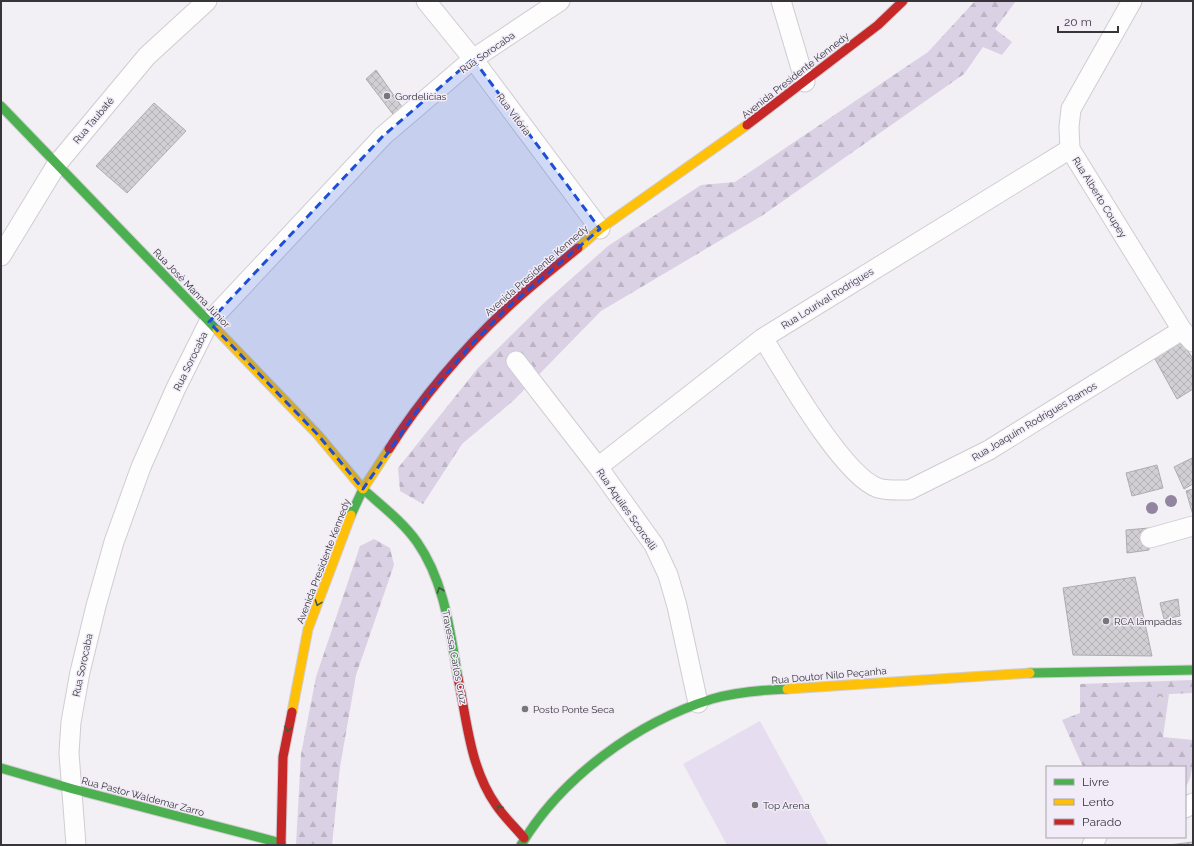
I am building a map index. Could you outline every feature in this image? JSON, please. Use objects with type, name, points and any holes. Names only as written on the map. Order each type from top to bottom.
[{"type":"main road","name":"Avenida Presidente Kennedy","points":[[281,844],[283,757],[308,629],[347,525],[363,489],[394,441],[426,398],[472,344],[506,309],[600,229],[728,140],[878,25],[904,1]]},
{"type":"main road","name":"Rua José Manna Júnior","points":[[1,106],[318,435],[363,489]]},
{"type":"main road","name":"Travessa Carlos Cruz","points":[[363,489],[397,520],[412,537],[432,568],[444,603],[473,755],[483,782],[496,805],[522,842]]},
{"type":"main road","name":"Rua Doutor Nilo Peçanha","points":[[522,842],[552,801],[592,764],[645,729],[698,704],[743,693],[906,679],[1075,670],[1193,670]]},
{"type":"main road","name":"Rua Pastor Waldemar Zarro","points":[[1,768],[72,789],[281,844]]},
{"type":"street","name":"Rua Taubaté","points":[[1,256],[57,164],[147,56],[207,1]]},
{"type":"street","name":"Rua Vitória","points":[[426,1],[473,59],[600,229]]},
{"type":"street","name":"Rua Sorocaba","points":[[76,845],[69,753],[70,722],[80,672],[112,549],[141,467],[176,388],[209,322],[383,136],[473,59],[560,1]]},
{"type":"street","points":[[781,1],[805,82]]},
{"type":"street","name":"Rua Alberto Coupey","points":[[1132,1],[1072,109],[1068,127],[1070,149],[1188,336]]},
{"type":"street","name":"Rua Lourival Rodrigues","points":[[598,467],[763,338],[1070,149]]},
{"type":"street","name":"Rua Joaquim Rodrigues Ramos","points":[[763,338],[821,429],[848,465],[861,477],[877,487],[895,491],[909,490],[989,450],[1188,336]]},
{"type":"street","name":"Rua Aquiles Scorcelli","points":[[516,361],[598,467],[654,545],[668,575],[677,606],[698,704]]},
{"type":"street","points":[[1150,538],[1193,526]]},
{"type":"highlighted area","points":[[473,59],[600,229],[506,309],[472,344],[426,398],[363,489],[318,435],[209,322],[383,136]]},
{"type":"green space","points":[[975,1],[1016,1],[995,29],[1012,42],[1002,55],[983,47],[964,74],[763,215],[601,311],[514,400],[462,444],[423,504],[400,491],[398,468],[478,368],[544,303],[608,246],[701,185],[735,182],[928,52]]},
{"type":"green space","points":[[374,539],[390,548],[394,565],[356,675],[340,767],[332,845],[296,845],[301,754],[316,677],[360,546]]},
{"type":"green space","points":[[1193,680],[1193,693],[1169,694],[1163,737],[1193,740],[1193,758],[1190,778],[1186,786],[1186,766],[1083,766],[1062,720],[1080,713],[1080,684]]},
{"type":"shaded area","name":"Top Arena","points":[[760,721],[828,845],[727,845],[683,764]]},
{"type":"building","name":"Gordelicias","points":[[376,70],[407,114],[399,122],[366,79]]},
{"type":"building","points":[[154,103],[186,131],[127,193],[96,166]]},
{"type":"building","points":[[1177,343],[1184,345],[1193,359],[1193,389],[1177,399],[1155,359]]},
{"type":"building","points":[[1192,458],[1193,484],[1184,489],[1174,467]]},
{"type":"building","points":[[1157,465],[1163,488],[1132,496],[1126,473]]},
{"type":"building","points":[[1193,489],[1193,515],[1186,491]]},
{"type":"building","points":[[1149,528],[1149,550],[1127,553],[1126,530]]},
{"type":"building","name":"RCA lâmpadas","points":[[1135,577],[1152,656],[1073,655],[1063,588]]},
{"type":"building","points":[[1178,599],[1180,616],[1164,619],[1160,603]]},
{"type":"building","points":[[1193,842],[1193,845],[1169,845]]},
{"type":"traffic: fast","points":[[1,106],[217,330]]},
{"type":"traffic: fast","points":[[351,515],[363,489],[399,521],[417,542],[426,557],[440,590],[449,625],[458,678]]},
{"type":"traffic: fast","points":[[1030,673],[1193,670]]},
{"type":"traffic: fast","points":[[521,845],[538,820],[557,797],[579,775],[629,738],[656,722],[684,709],[712,699],[749,692],[787,689]]},
{"type":"traffic: fast","points":[[1,768],[73,789],[281,843]]},
{"type":"traffic: slow","points":[[578,248],[600,229],[747,125]]},
{"type":"traffic: slow","points":[[217,330],[318,435],[363,489],[389,449]]},
{"type":"traffic: slow","points":[[292,712],[308,629],[351,515]]},
{"type":"traffic: slow","points":[[787,689],[1030,673]]},
{"type":"traffic: jam","points":[[747,125],[878,25],[903,1]]},
{"type":"traffic: jam","points":[[389,449],[414,412],[458,358],[490,324],[515,301],[578,248]]},
{"type":"traffic: jam","points":[[458,678],[467,727],[480,776],[487,791],[502,814],[524,838]]},
{"type":"traffic: jam","points":[[281,845],[283,757],[292,712]]},
{"type":"place","name":"Gordelicias","points":[[387,96]]},
{"type":"place","name":"RCA lâmpadas","points":[[1106,621]]},
{"type":"place","name":"Posto Ponte Seca","points":[[525,709]]},
{"type":"place","name":"Top Arena","points":[[755,805]]}]
